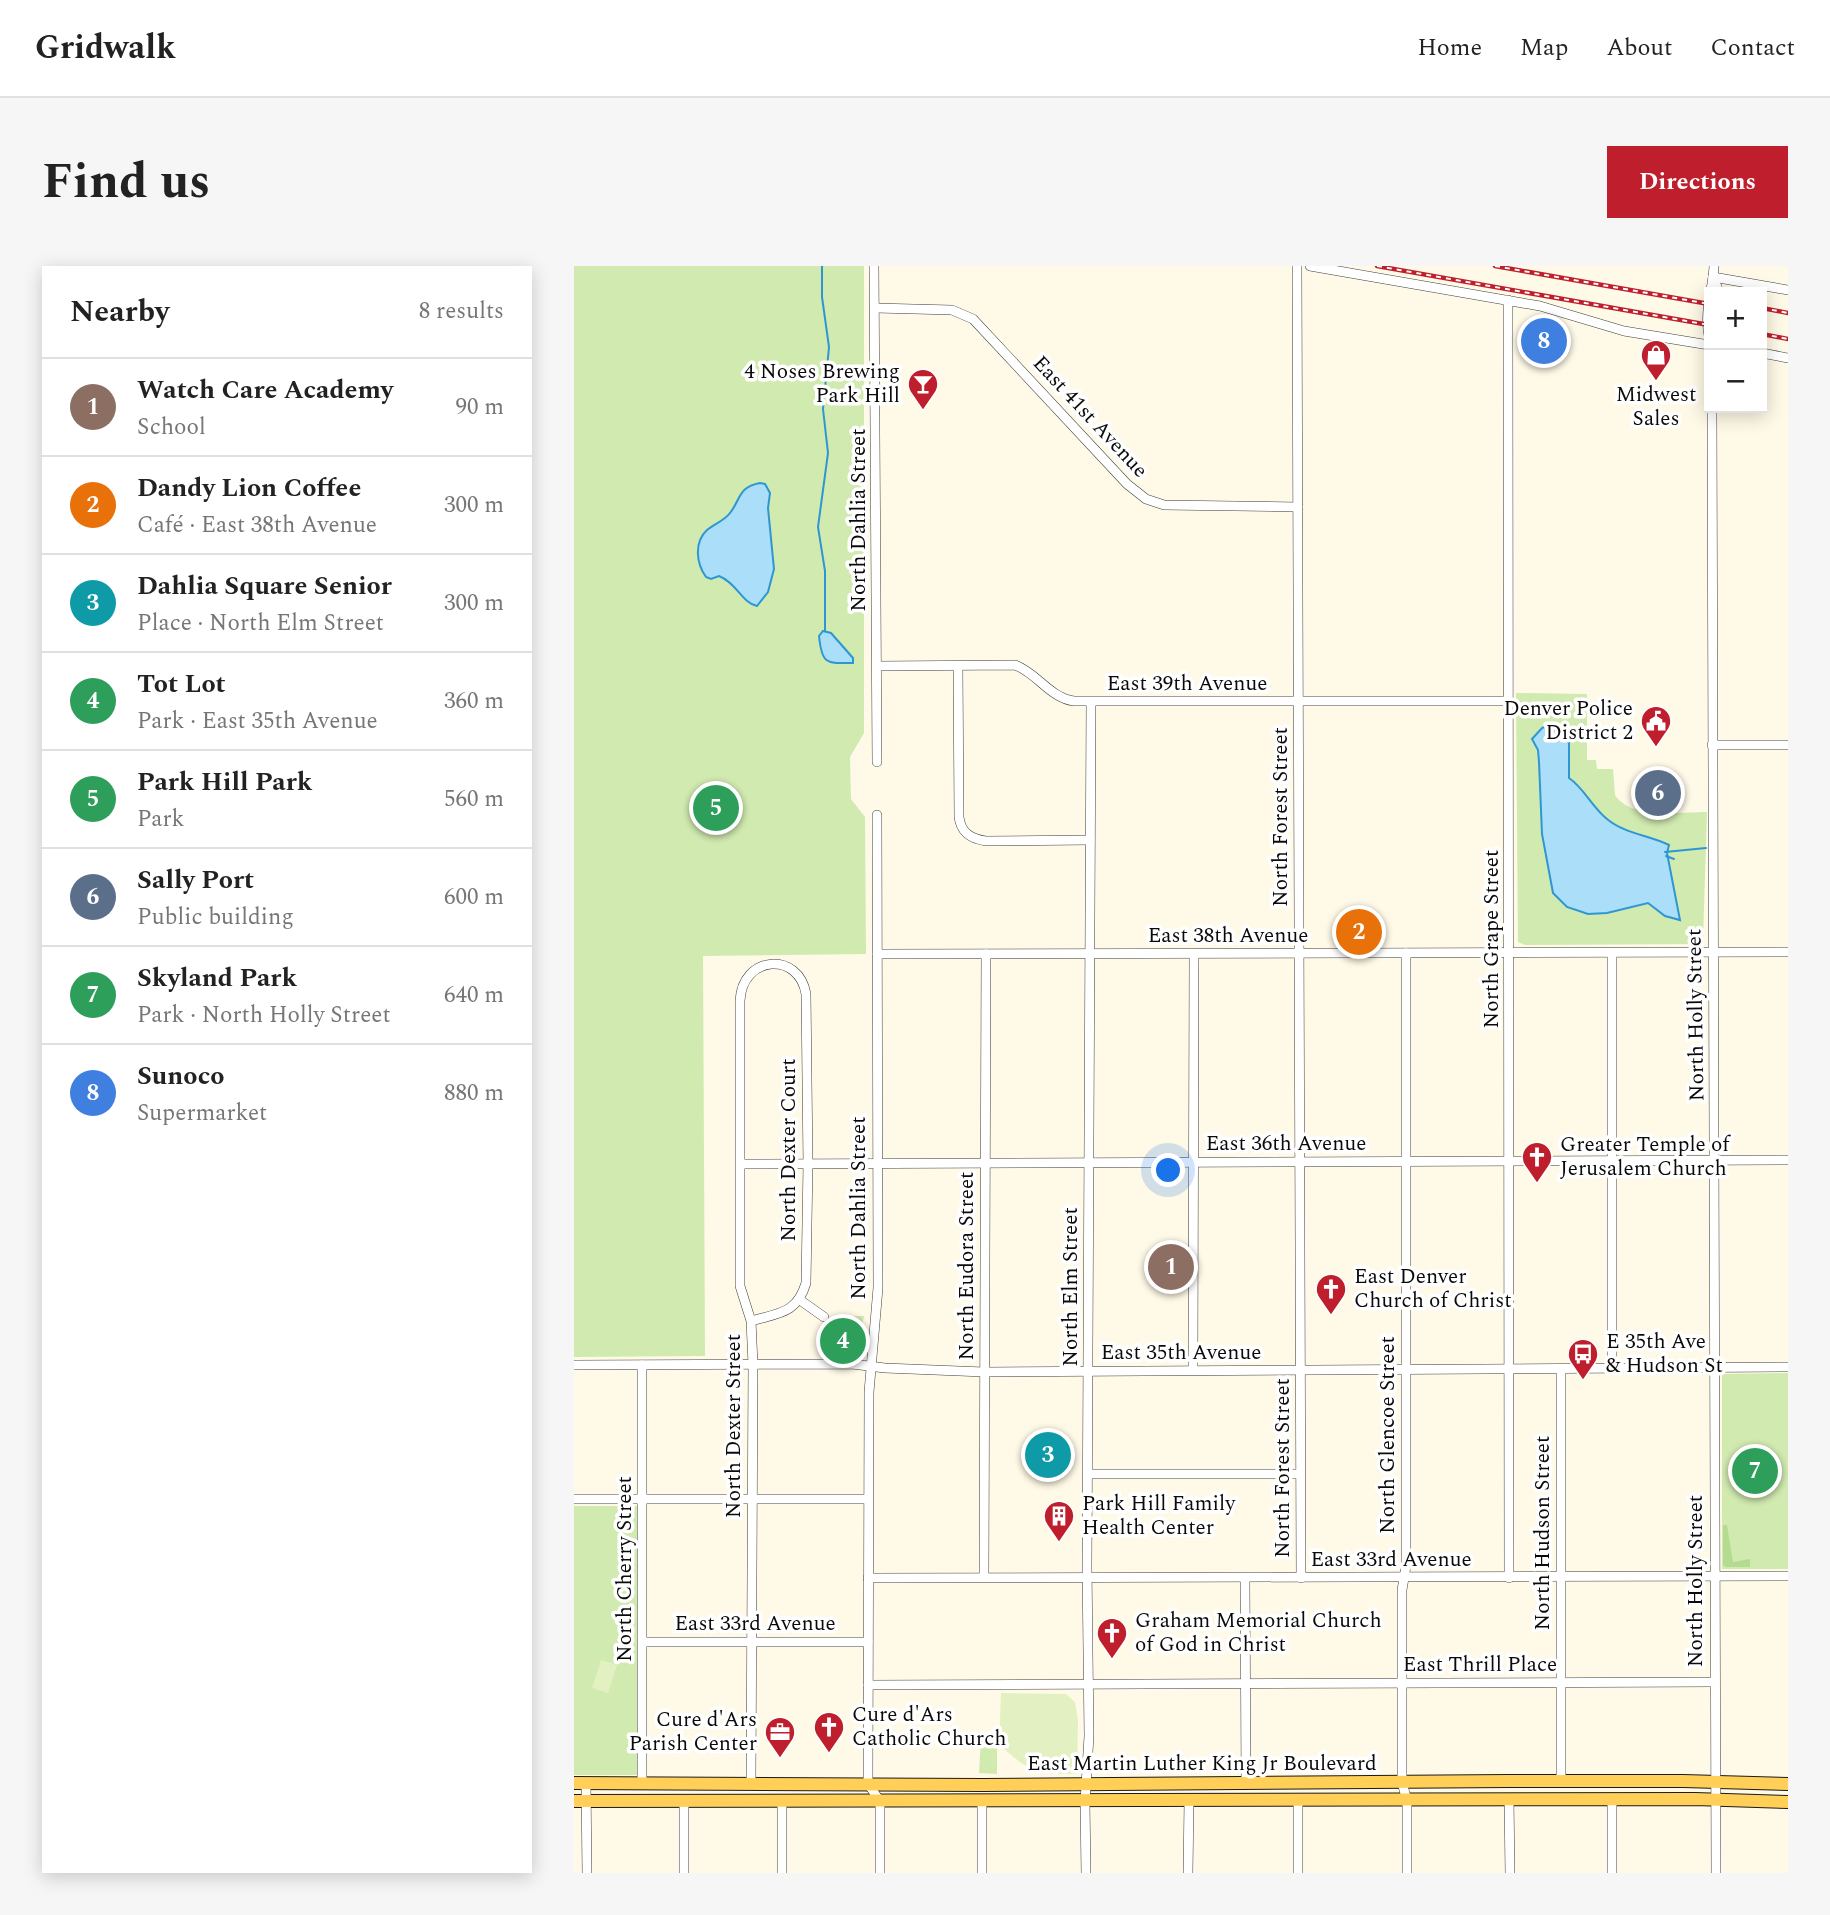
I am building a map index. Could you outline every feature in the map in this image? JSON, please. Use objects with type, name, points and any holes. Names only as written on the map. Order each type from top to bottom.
[{"type":"main road","name":"East Martin Luther King Jr Boulevard","points":[[580,1783],[643,1778],[868,1784],[1561,1781],[1788,1784]]},
{"type":"main road","name":"East Martin Luther King Jr Boulevard","points":[[580,1801],[684,1804],[1509,1799],[1788,1802]]},
{"type":"street","name":"North Dahlia Street","points":[[876,266],[877,762]]},
{"type":"street","name":"North Forest Street","points":[[1297,266],[1301,1578]]},
{"type":"street","points":[[1310,266],[1508,300],[1569,313],[1624,331],[1704,344]]},
{"type":"street","points":[[1710,287],[1714,266]]},
{"type":"street","points":[[1713,277],[1788,290]]},
{"type":"street","points":[[1713,277],[1717,287]]},
{"type":"street","name":"North Grape Street","points":[[1508,300],[1509,1578]]},
{"type":"street","name":"East 41st Avenue","points":[[876,309],[952,310],[973,319],[1127,484],[1156,503],[1183,506],[1298,507]]},
{"type":"street","points":[[1767,354],[1788,358]]},
{"type":"street","name":"North Holly Street","points":[[1712,413],[1715,962],[1713,1577],[1716,1873]]},
{"type":"street","name":"East 39th Avenue","points":[[877,666],[1015,665],[1030,672],[1067,701],[1509,701]]},
{"type":"street","points":[[958,666],[959,817],[963,830],[972,838],[986,841],[1090,840]]},
{"type":"street","name":"North Elm Street","points":[[1086,1873],[1089,1684],[1091,702]]},
{"type":"street","points":[[1712,745],[1788,745]]},
{"type":"street","name":"North Dahlia Street","points":[[868,1784],[868,1499],[871,1366],[877,1297],[877,815]]},
{"type":"street","name":"East 38th Avenue","points":[[877,954],[1788,952]]},
{"type":"street","name":"North Glencoe Street","points":[[1406,953],[1406,1566],[1402,1782],[1407,1801],[1406,1873]]},
{"type":"street","points":[[1612,953],[1612,1368]]},
{"type":"street","name":"North Eudora Street","points":[[984,1577],[986,954]]},
{"type":"street","points":[[1193,1370],[1194,954]]},
{"type":"street","name":"North Dexter Street","points":[[751,1782],[753,1364],[751,1321],[740,1286],[740,989],[752,972],[764,965],[773,965]]},
{"type":"street","name":"North Dexter Court","points":[[773,965],[782,965],[793,971],[804,987],[808,1164],[806,1283],[800,1300]]},
{"type":"street","name":"East 36th Avenue","points":[[741,1164],[1788,1160]]},
{"type":"street","points":[[751,1321],[788,1310],[800,1300],[824,1317]]},
{"type":"street","name":"North Cherry Street","points":[[642,1364],[643,1778]]},
{"type":"street","name":"East 35th Avenue","points":[[574,1365],[852,1364],[984,1372],[1788,1367]]},
{"type":"street","name":"North Hudson Street","points":[[1561,1369],[1561,1781]]},
{"type":"street","points":[[1088,1474],[1300,1474]]},
{"type":"street","points":[[574,1499],[868,1499]]},
{"type":"street","name":"East 33rd Avenue","points":[[868,1578],[1788,1576]]},
{"type":"street","points":[[1245,1579],[1246,1782]]},
{"type":"street","name":"East 33rd Avenue","points":[[643,1642],[868,1642]]},
{"type":"street","name":"East Thrill Place","points":[[868,1688],[1089,1684],[1714,1682]]},
{"type":"street","points":[[580,1783],[587,1873]]},
{"type":"street","points":[[868,1784],[880,1801],[880,1873]]},
{"type":"street","points":[[1509,1799],[1510,1873]]},
{"type":"street","points":[[1612,1799],[1612,1873]]},
{"type":"street","points":[[1188,1873],[1189,1801]]},
{"type":"street","points":[[1298,1801],[1298,1873]]},
{"type":"street","points":[[982,1802],[982,1873]]},
{"type":"street","points":[[684,1804],[684,1873]]},
{"type":"street","points":[[782,1804],[782,1873]]},
{"type":"green space","points":[[574,266],[864,266],[864,733],[850,757],[851,799],[865,817],[866,954],[703,956],[705,1356],[574,1357]]},
{"type":"green space","points":[[1516,693],[1587,694],[1587,760],[1596,760],[1597,769],[1613,769],[1615,795],[1622,803],[1657,813],[1707,812],[1703,941],[1699,944],[1525,945],[1518,942]]},
{"type":"green space","points":[[834,1316],[864,1316],[856,1349],[827,1351],[828,1326]]},
{"type":"green space","points":[[1788,1373],[1788,1569],[1722,1569],[1722,1374]]},
{"type":"green space","points":[[574,1506],[637,1506],[637,1775],[574,1775]]},
{"type":"green space","points":[[1723,1525],[1727,1525],[1733,1562],[1750,1559],[1750,1567],[1723,1565]]},
{"type":"green space","points":[[601,1660],[617,1665],[608,1693],[592,1688]]},
{"type":"green space","points":[[1001,1693],[1066,1694],[1075,1702],[1078,1720],[1077,1774],[1041,1773],[1021,1763],[999,1745]]},
{"type":"green space","points":[[981,1737],[997,1737],[997,1774],[979,1773]]},
{"type":"water","points":[[765,484],[770,493],[768,508],[774,569],[768,592],[757,606],[747,601],[725,579],[719,576],[711,579],[706,577],[700,565],[698,546],[707,530],[728,516],[741,494],[748,487]]},
{"type":"water","points":[[823,631],[831,633],[853,658],[853,663],[831,662],[824,657],[819,636]]},
{"type":"water","points":[[1546,726],[1560,733],[1569,743],[1569,778],[1602,814],[1621,828],[1669,845],[1667,853],[1680,920],[1665,916],[1648,903],[1607,913],[1588,914],[1567,907],[1553,893],[1542,834],[1538,750],[1532,739]]},
{"type":"waterway","points":[[822,266],[822,297],[829,347],[823,409],[828,453],[818,527],[825,571],[825,631]]},
{"type":"waterway","points":[[1665,852],[1706,848]]},
{"type":"waterway","points":[[1666,856],[1674,859]]},
{"type":"railway","points":[[1377,266],[1704,324]]},
{"type":"railway","points":[[1495,266],[1704,303]]},
{"type":"railway","points":[[1767,309],[1788,313]]},
{"type":"railway","points":[[1767,335],[1788,339]]},
{"type":"place","name":"Sunoco","points":[[1544,341]]},
{"type":"place","name":"Midwest Sales","points":[[1656,382]]},
{"type":"place","name":"4 Noses Brewing Park Hill","points":[[923,411]]},
{"type":"place","name":"Denver Police District 2","points":[[1656,748]]},
{"type":"place","name":"Sally Port","points":[[1658,793]]},
{"type":"place","name":"Park Hill Park","points":[[716,808]]},
{"type":"place","name":"Dandy Lion Coffee","points":[[1359,932]]},
{"type":"place","name":"Greater Temple of Jerusalem Church","points":[[1537,1184]]},
{"type":"place","name":"Watch Care Academy","points":[[1171,1267]]},
{"type":"place","name":"East Denver Church of Christ","points":[[1331,1316]]},
{"type":"place","name":"Tot Lot","points":[[843,1341]]},
{"type":"place","name":"E 35th Ave & Hudson St","points":[[1583,1381]]},
{"type":"place","name":"Dahlia Square Senior","points":[[1048,1455]]},
{"type":"place","name":"Skyland Park","points":[[1755,1471]]},
{"type":"place","name":"Park Hill Family Health Center","points":[[1059,1543]]},
{"type":"place","name":"Graham Memorial Church of God in Christ","points":[[1112,1660]]},
{"type":"place","name":"Cure d'Ars Catholic Church","points":[[829,1754]]},
{"type":"place","name":"Cure d'Ars Parish Center","points":[[780,1759]]}]
